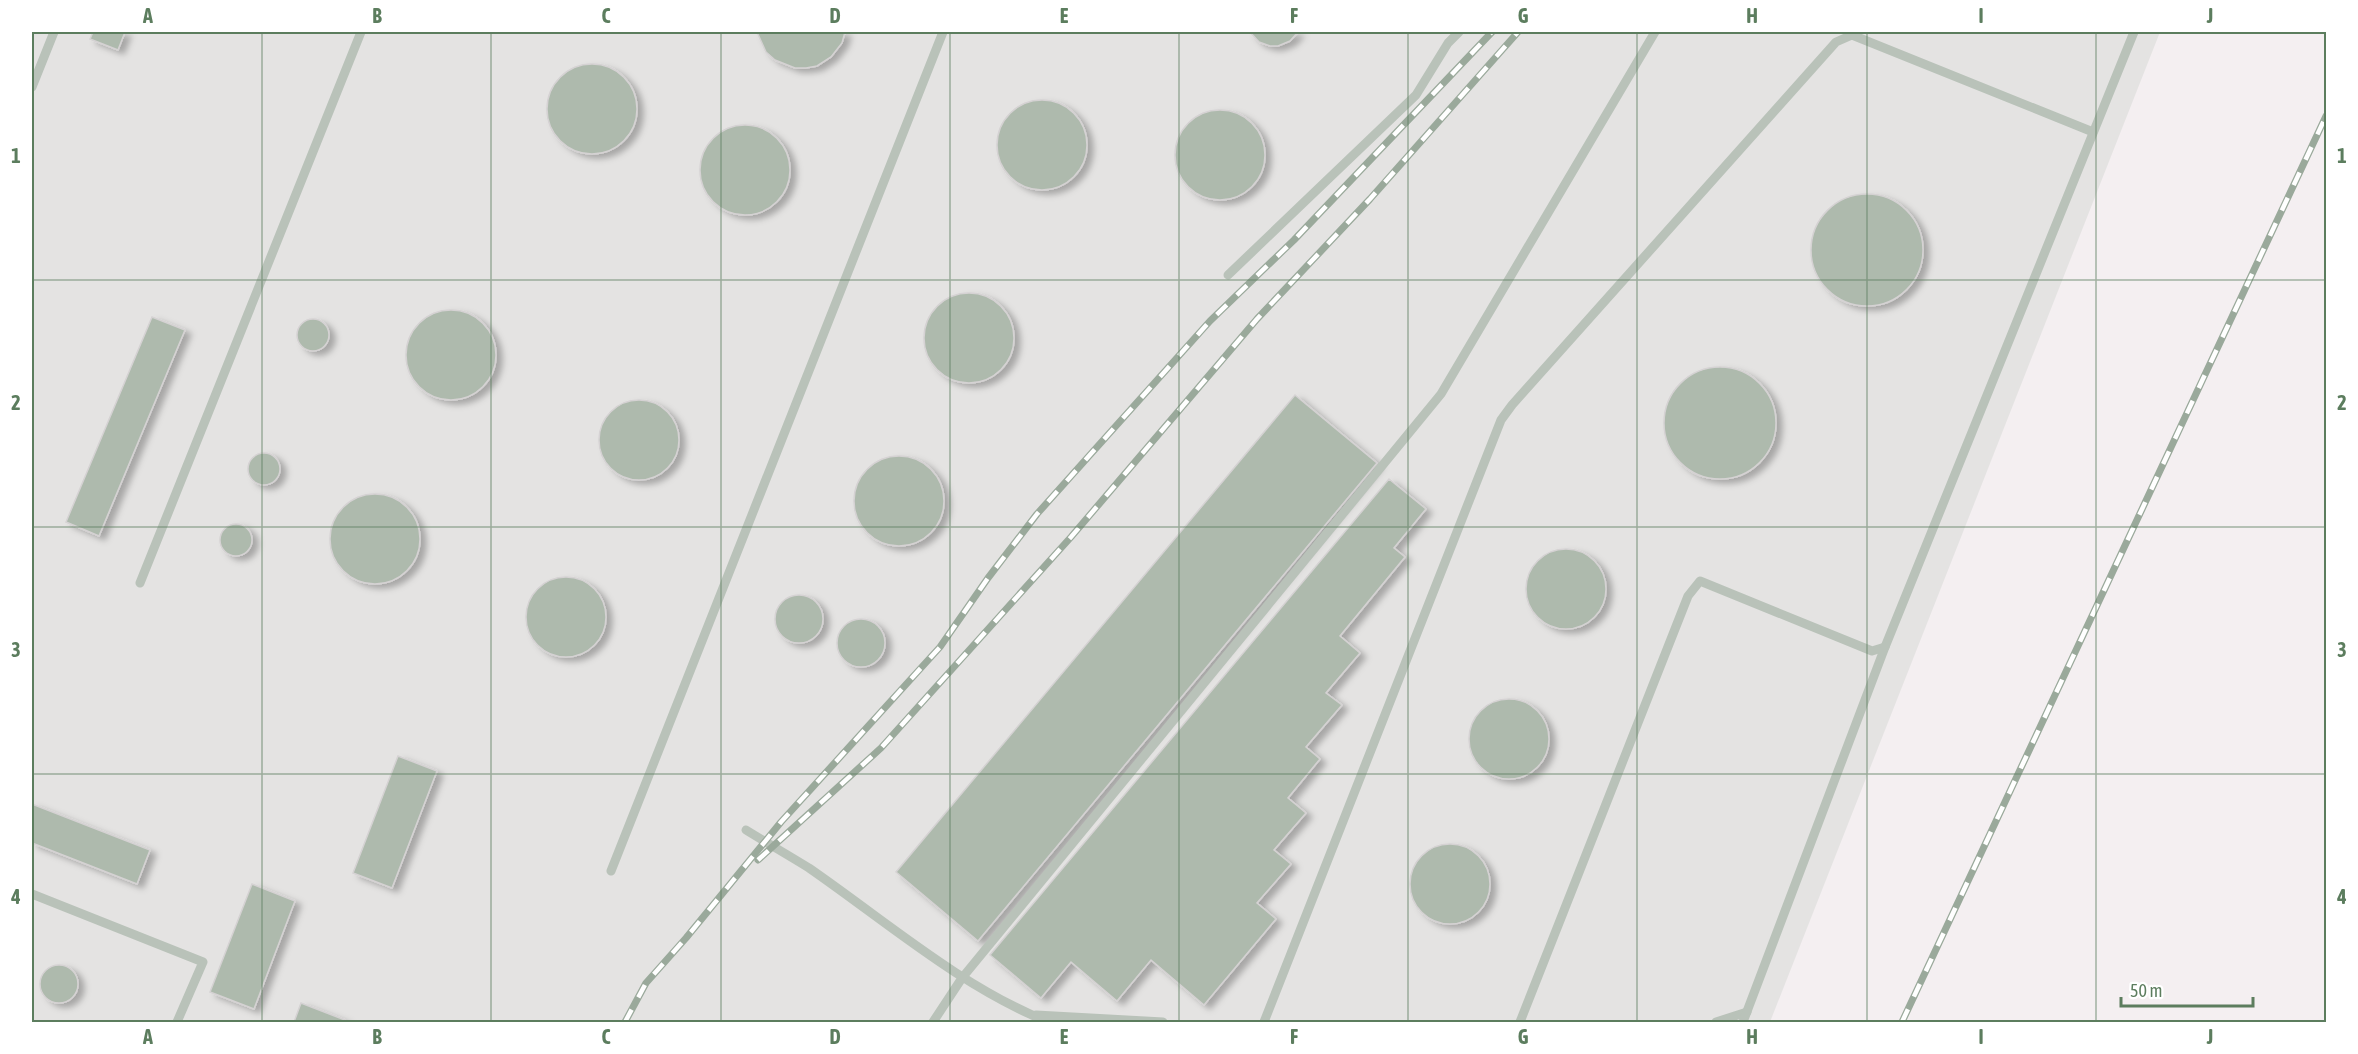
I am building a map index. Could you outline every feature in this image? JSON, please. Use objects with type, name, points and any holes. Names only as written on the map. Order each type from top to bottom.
[{"type":"lane","points":[[32,87],[54,32]]},
{"type":"lane","points":[[140,583],[361,32]]},
{"type":"lane","points":[[611,871],[943,32]]},
{"type":"lane","points":[[1228,275],[1416,95],[1448,43],[1459,32]]},
{"type":"lane","points":[[933,1023],[962,978],[1441,394],[1655,32]]},
{"type":"lane","points":[[1743,1023],[1885,647],[2134,32]]},
{"type":"lane","points":[[1264,1023],[1501,420],[1836,42],[1852,35],[1866,36],[2093,132]]},
{"type":"lane","points":[[1520,1023],[1688,596],[1700,581],[1872,651],[1885,647]]},
{"type":"lane","points":[[746,830],[808,868],[962,978],[1048,1023]]},
{"type":"lane","points":[[32,894],[203,962],[177,1023]]},
{"type":"lane","points":[[1716,1023],[1747,1012]]},
{"type":"lane","points":[[1029,1015],[1163,1023]]},
{"type":"path","points":[[1932,1023],[1946,1023]]},
{"type":"shaded area","points":[[32,32],[2160,32],[1770,1022],[32,1022]]},
{"type":"building","points":[[93,32],[125,32],[118,50],[90,39]]},
{"type":"building","points":[[757,32],[845,32],[842,43],[831,57],[817,66],[795,68],[775,60],[766,52]]},
{"type":"building","points":[[1250,32],[1298,32],[1290,41],[1278,46],[1270,46],[1259,42]]},
{"type":"building","points":[[592,64],[609,68],[624,77],[633,92],[637,109],[633,126],[624,141],[609,150],[592,154],[575,150],[560,141],[551,126],[547,109],[551,92],[560,77],[575,68]]},
{"type":"building","points":[[1042,100],[1059,104],[1074,113],[1083,128],[1087,145],[1083,162],[1074,177],[1059,186],[1042,190],[1025,186],[1010,177],[1001,162],[997,145],[1001,128],[1010,113],[1025,104]]},
{"type":"building","points":[[1220,110],[1237,114],[1252,123],[1261,138],[1265,155],[1261,172],[1252,187],[1237,196],[1220,200],[1203,196],[1188,187],[1179,172],[1175,155],[1179,138],[1188,123],[1203,114]]},
{"type":"building","points":[[745,125],[762,129],[777,138],[786,153],[790,170],[786,187],[777,202],[762,211],[745,215],[728,211],[713,202],[704,187],[700,170],[704,153],[713,138],[728,129]]},
{"type":"building","points":[[1867,194],[1888,198],[1907,210],[1919,229],[1923,250],[1919,271],[1907,290],[1888,302],[1867,306],[1846,302],[1827,290],[1815,271],[1811,250],[1815,229],[1827,210],[1846,198]]},
{"type":"building","points":[[969,293],[986,297],[1001,306],[1010,321],[1014,338],[1010,355],[1001,370],[986,379],[969,383],[952,379],[937,370],[928,355],[924,338],[928,321],[937,306],[952,297]]},
{"type":"building","points":[[451,310],[468,314],[483,323],[492,338],[496,355],[492,372],[483,387],[468,396],[451,400],[434,396],[419,387],[410,372],[406,355],[410,338],[419,323],[434,314]]},
{"type":"building","points":[[152,317],[185,330],[99,536],[66,522]]},
{"type":"building","points":[[313,319],[324,324],[329,335],[324,346],[313,351],[302,346],[297,335],[302,324]]},
{"type":"building","points":[[1720,367],[1741,371],[1760,383],[1772,402],[1776,423],[1772,444],[1760,463],[1741,475],[1720,479],[1699,475],[1680,463],[1668,444],[1664,423],[1668,402],[1680,383],[1699,371]]},
{"type":"building","points":[[1295,395],[1377,463],[978,941],[896,872]]},
{"type":"building","points":[[639,400],[661,407],[667,412],[678,432],[679,440],[672,462],[667,468],[647,479],[639,480],[617,473],[611,468],[600,448],[599,440],[606,418],[611,412],[631,401]]},
{"type":"building","points":[[264,453],[275,458],[280,469],[275,480],[264,485],[253,480],[248,469],[253,458]]},
{"type":"building","points":[[899,456],[916,460],[931,469],[940,484],[944,501],[940,518],[931,533],[916,542],[899,546],[882,542],[867,533],[858,518],[854,501],[858,484],[867,469],[882,460]]},
{"type":"building","points":[[1389,479],[1426,509],[1394,548],[1405,557],[1340,636],[1360,653],[1326,693],[1342,705],[1306,747],[1320,759],[1288,798],[1306,813],[1274,850],[1291,864],[1257,903],[1276,919],[1204,1005],[1151,960],[1117,1001],[1071,962],[1041,998],[990,955]]},
{"type":"building","points":[[375,494],[392,498],[407,507],[416,522],[420,539],[416,556],[407,571],[392,580],[375,584],[358,580],[343,571],[334,556],[330,539],[334,522],[343,507],[358,498]]},
{"type":"building","points":[[236,524],[247,529],[252,540],[247,551],[236,556],[225,551],[220,540],[225,529]]},
{"type":"building","points":[[1566,549],[1581,552],[1594,561],[1603,574],[1606,589],[1603,604],[1594,617],[1581,626],[1566,629],[1551,626],[1538,617],[1529,604],[1526,589],[1529,574],[1538,561],[1551,552]]},
{"type":"building","points":[[566,577],[581,580],[594,589],[603,602],[606,617],[603,632],[594,645],[581,654],[566,657],[551,654],[538,645],[529,632],[526,617],[529,602],[538,589],[551,580]]},
{"type":"building","points":[[794,595],[804,595],[816,602],[823,614],[823,624],[816,636],[804,643],[794,643],[779,632],[775,624],[775,614],[786,599]]},
{"type":"building","points":[[856,619],[866,619],[878,626],[885,638],[885,648],[878,660],[866,667],[856,667],[841,656],[837,648],[837,638],[848,623]]},
{"type":"building","points":[[1509,699],[1524,702],[1537,711],[1546,724],[1549,739],[1546,754],[1537,767],[1524,776],[1509,779],[1494,776],[1481,767],[1472,754],[1469,739],[1472,724],[1481,711],[1494,702]]},
{"type":"building","points":[[398,756],[437,771],[392,888],[353,873]]},
{"type":"building","points":[[32,804],[150,850],[137,884],[32,843]]},
{"type":"building","points":[[1450,844],[1465,847],[1478,856],[1487,869],[1490,884],[1487,899],[1478,912],[1465,921],[1450,924],[1435,921],[1422,912],[1413,899],[1410,884],[1413,869],[1422,856],[1435,847]]},
{"type":"building","points":[[252,884],[295,901],[254,1009],[210,992]]},
{"type":"building","points":[[59,965],[73,970],[78,984],[73,998],[59,1003],[45,998],[40,984],[45,970]]},
{"type":"building","points":[[301,1003],[345,1020],[344,1022],[294,1022]]},
{"type":"railway","points":[[625,1022],[646,983],[781,822],[940,647],[988,578],[1037,514],[1210,321],[1294,240],[1492,32]]},
{"type":"railway","points":[[758,860],[881,748],[1071,537],[1257,319],[1370,199],[1518,32]]},
{"type":"railway","points":[[1902,1022],[2326,116]]}]
